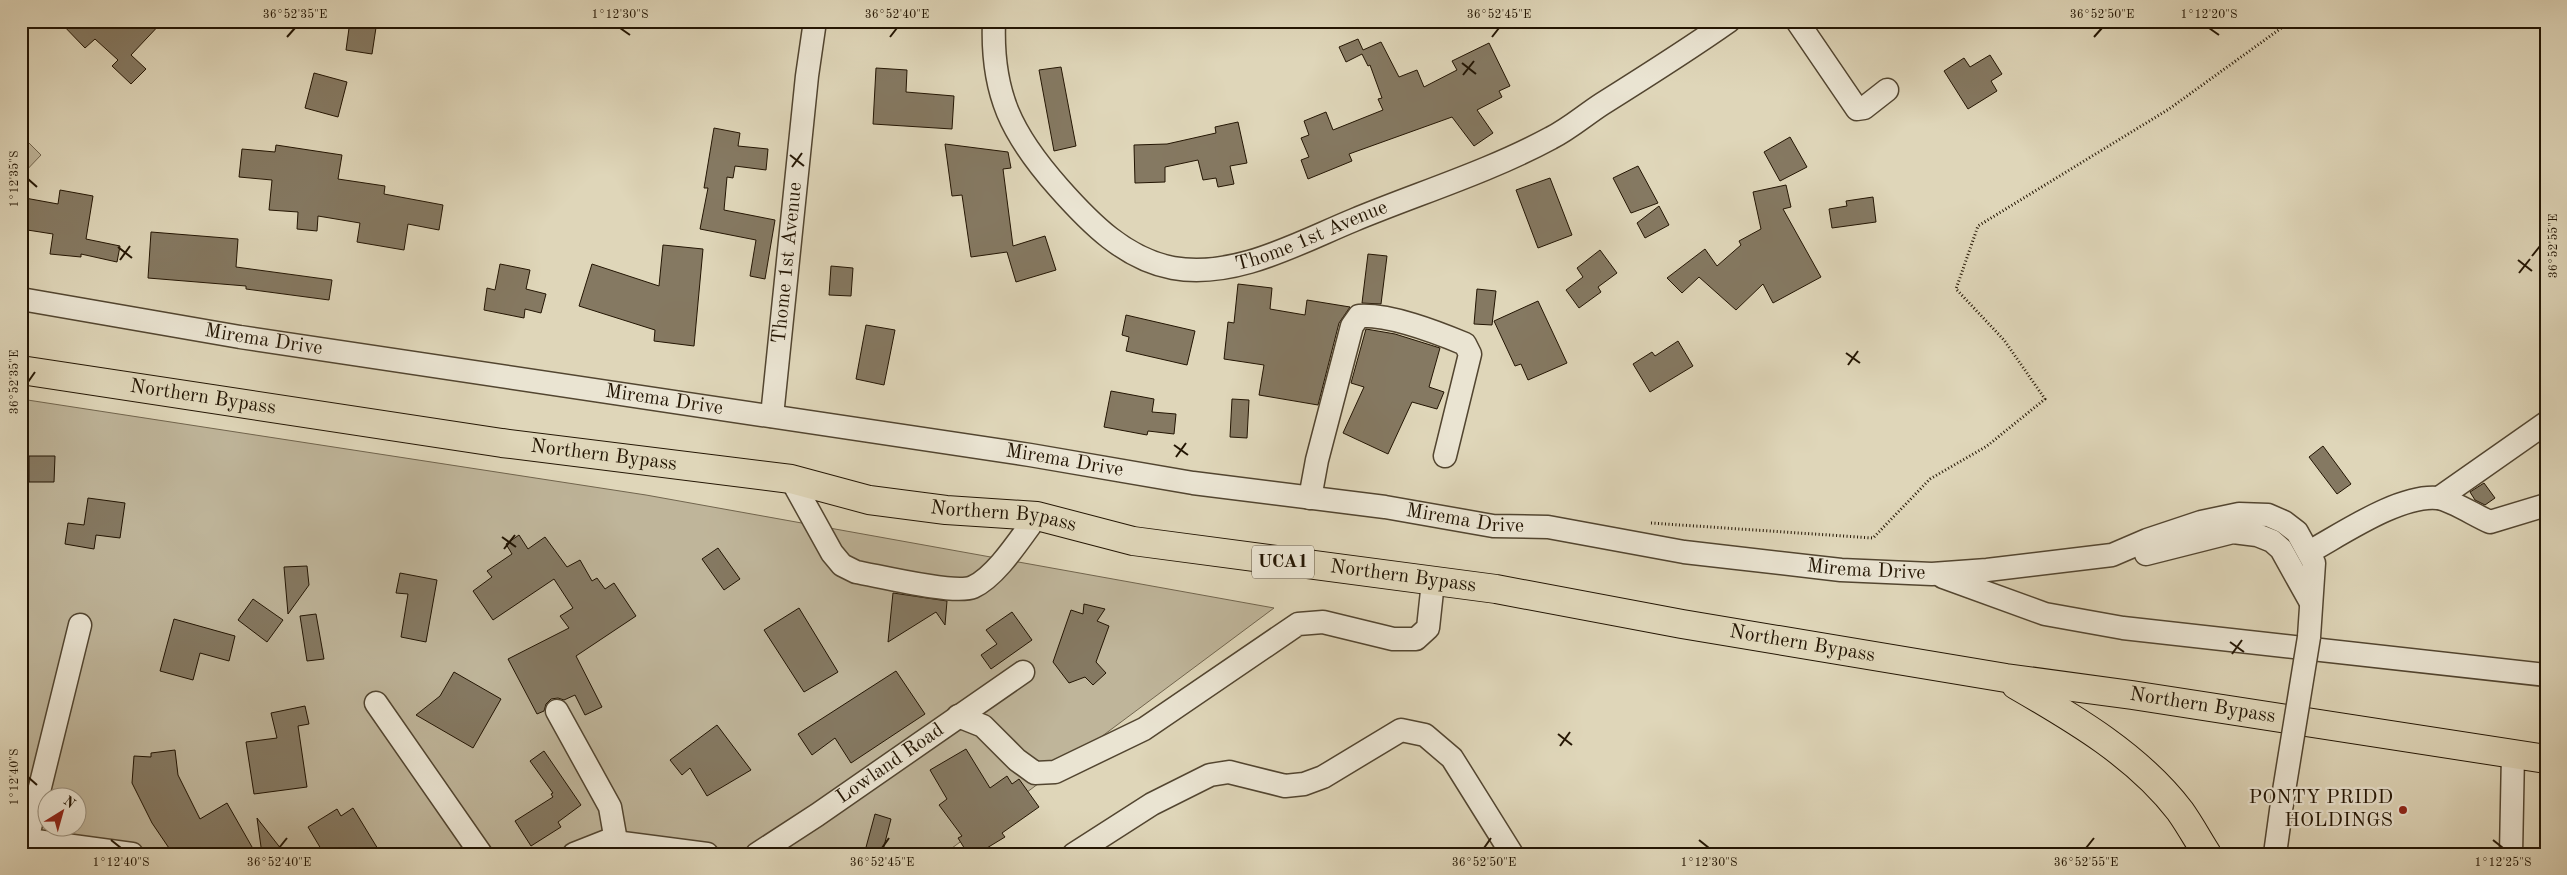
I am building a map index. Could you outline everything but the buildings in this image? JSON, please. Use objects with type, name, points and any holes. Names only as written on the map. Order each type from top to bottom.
[{"type":"main road","name":"Northern Bypass","points":[[21,370],[502,443],[791,479],[869,500],[946,510],[1037,516],[1133,541],[1496,589],[1682,624],[2006,678],[2546,759]]},
{"type":"main road","points":[[2006,678],[2065,713],[2119,752],[2155,784],[2180,812],[2207,854]]},
{"type":"street","name":"Thome 1st Avenue","points":[[772,416],[807,76],[815,21]]},
{"type":"street","name":"Thome 1st Avenue","points":[[994,21],[996,68],[1011,123],[1020,139],[1048,175],[1090,220],[1129,253],[1174,268],[1198,269],[1221,268],[1276,252],[1498,163],[1552,138],[1729,21]]},
{"type":"street","points":[[1797,21],[1857,109],[1864,108],[1887,90]]},
{"type":"street","name":"Mirema Drive","points":[[21,299],[240,337],[772,416],[1193,482],[1385,507],[1493,526],[1548,527],[1694,553],[1841,570],[1932,574],[1987,570],[2112,555],[2201,522],[2239,514],[2268,515],[2284,522],[2303,538],[2314,562],[2310,601],[2310,637],[2275,854]]},
{"type":"street","points":[[1310,498],[1317,460],[1352,326],[1359,316],[1372,315],[1465,344],[1470,354],[1444,456]]},
{"type":"street","points":[[2439,498],[2546,422]]},
{"type":"street","points":[[791,479],[832,553],[842,565],[856,572],[955,590],[972,588],[988,576],[1037,516]]},
{"type":"street","points":[[2309,552],[2397,505],[2414,500],[2439,498],[2490,522],[2546,505]]},
{"type":"street","name":"Mirema Drive","points":[[2112,555],[2116,559],[2138,556],[2233,532],[2244,532],[2272,542],[2281,549],[2310,601]]},
{"type":"street","points":[[1932,574],[2045,614],[2123,628],[2546,675]]},
{"type":"street","points":[[958,716],[983,726],[1017,760],[1035,773],[1055,772],[1144,729],[1298,624],[1323,622],[1393,639],[1416,639],[1428,628],[1433,582]]},
{"type":"street","points":[[80,625],[24,840],[132,854]]},
{"type":"street","name":"Lowland Road","points":[[757,854],[818,815],[1022,672]]},
{"type":"street","points":[[376,703],[481,854]]},
{"type":"street","points":[[558,711],[610,807],[616,841]]},
{"type":"street","points":[[1074,854],[1152,804],[1210,775],[1229,772],[1285,786],[1304,784],[1323,777],[1401,730],[1425,735],[1452,758],[1512,854]]},
{"type":"street","points":[[2512,854],[2513,754]]},
{"type":"street","points":[[574,854],[598,844],[616,841],[707,854]]},
{"type":"path","points":[[1647,523],[1873,538],[1930,479],[1987,446],[2045,399],[2004,340],[1956,289],[1978,226],[2169,109],[2291,21]]},
{"type":"shaded area","points":[[21,135],[41,155],[21,176]]},
{"type":"shaded area","points":[[21,399],[646,495],[1274,608],[944,854],[21,854]]},
{"type":"place","name":"PONTY PRIDD HOLDINGS","points":[[2403,810]]}]
